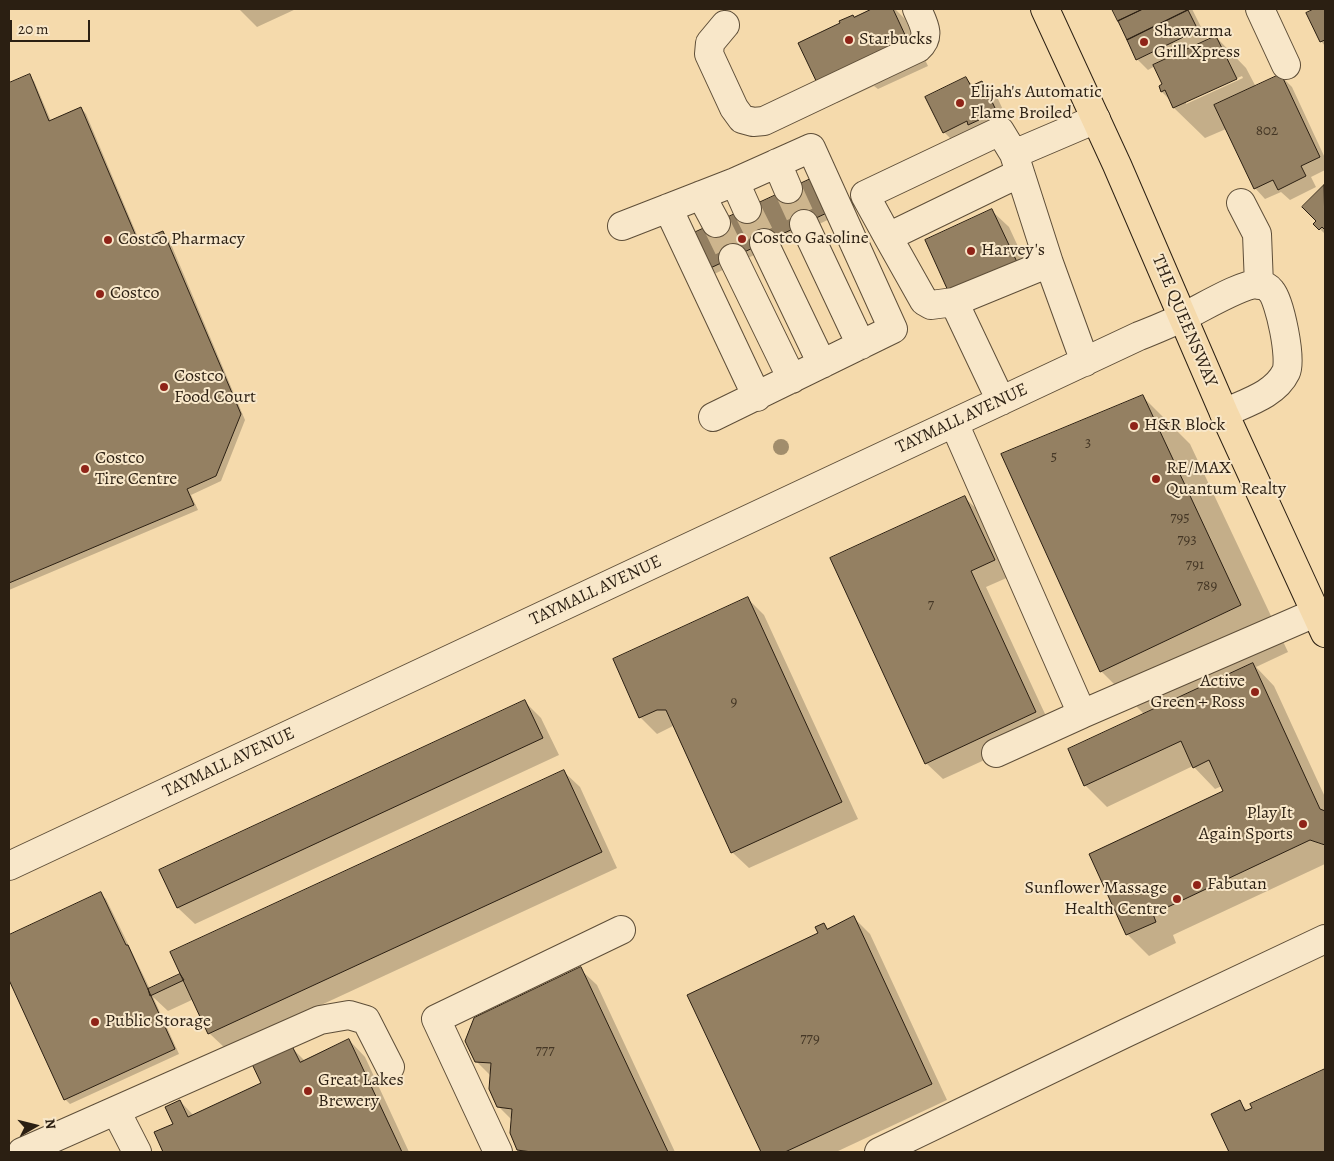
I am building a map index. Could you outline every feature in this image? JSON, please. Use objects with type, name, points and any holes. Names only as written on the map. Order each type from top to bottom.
[{"type":"main road","name":"THE QUEENSWAY","points":[[1045,9],[1096,119],[1224,413],[1320,623]]},
{"type":"street","points":[[725,25],[710,43],[710,54],[734,108],[742,118],[753,122],[764,121],[918,48],[926,37],[926,29],[917,9]]},
{"type":"street","points":[[1260,9],[1286,65]]},
{"type":"street","points":[[888,238],[1096,119]]},
{"type":"street","points":[[1049,263],[954,302],[931,305],[924,301],[888,238],[866,194],[1000,131],[1017,164],[1049,263],[1086,362]]},
{"type":"street","points":[[622,226],[735,182],[811,148],[893,330],[713,417]]},
{"type":"street","points":[[777,163],[788,189]]},
{"type":"street","points":[[735,182],[747,208]]},
{"type":"street","points":[[701,195],[716,223]]},
{"type":"street","points":[[1224,413],[1271,390],[1286,372],[1288,360],[1278,303],[1269,288],[1259,285],[1257,234],[1241,203]]},
{"type":"street","points":[[668,208],[757,397]]},
{"type":"street","points":[[804,224],[860,345]]},
{"type":"street","points":[[764,243],[822,364]]},
{"type":"street","points":[[733,258],[792,379]]},
{"type":"street","name":"TAYMALL AVENUE","points":[[9,866],[1139,336],[1183,318],[1228,294],[1252,285],[1259,285]]},
{"type":"street","points":[[954,302],[1000,401]]},
{"type":"street","points":[[954,423],[1082,714]]},
{"type":"street","points":[[996,753],[1082,714],[1320,623]]},
{"type":"street","points":[[498,1152],[436,1019],[621,930]]},
{"type":"street","points":[[879,1152],[1325,940]]},
{"type":"street","points":[[22,1152],[320,1020],[349,1015],[366,1020],[390,1067]]},
{"type":"street","points":[[116,1111],[137,1152]]},
{"type":"building","points":[[872,9],[893,9],[912,50],[819,87],[798,43],[840,23],[839,21]]},
{"type":"building","points":[[1112,9],[1143,9],[1118,21]]},
{"type":"building","points":[[1143,9],[1188,10],[1127,40],[1118,21]]},
{"type":"building","points":[[1314,9],[1325,9],[1325,40],[1320,42],[1306,13]]},
{"type":"building","points":[[1188,10],[1198,30],[1136,60],[1127,40]]},
{"type":"building","points":[[1216,36],[1237,79],[1173,108],[1165,90],[1161,92],[1159,86],[1162,84],[1153,65]]},
{"type":"building","name":"Costco","points":[[30,74],[49,121],[81,107],[138,241],[163,231],[241,414],[216,476],[187,489],[194,505],[9,583],[9,83]]},
{"type":"building","points":[[1281,74],[1320,157],[1301,166],[1306,176],[1278,190],[1273,180],[1254,189],[1214,105]]},
{"type":"building","name":"Elijah's Automatic Flame Broiled","points":[[966,77],[971,86],[982,81],[995,108],[977,117],[979,120],[968,125],[967,121],[943,133],[925,97]]},
{"type":"building","points":[[817,176],[833,210],[702,272],[685,237]]},
{"type":"building","points":[[1324,185],[1325,228],[1322,227],[1319,230],[1313,224],[1316,221],[1302,207]]},
{"type":"building","name":"Harvey's","points":[[992,209],[1017,262],[949,293],[925,240]]},
{"type":"building","points":[[1143,395],[1241,605],[1100,672],[1001,454]]},
{"type":"building","points":[[965,496],[995,560],[971,571],[1036,712],[925,764],[830,558]]},
{"type":"building","points":[[748,597],[842,802],[731,853],[666,710],[657,710],[639,718],[613,659]]},
{"type":"building","points":[[1253,663],[1320,809],[1325,811],[1325,845],[1310,840],[1153,914],[1156,922],[1126,935],[1089,854],[1223,791],[1209,760],[1193,768],[1181,741],[1084,786],[1068,749]]},
{"type":"building","points":[[525,700],[543,738],[177,908],[159,870]]},
{"type":"building","points":[[564,770],[602,852],[208,1034],[170,952]]},
{"type":"building","name":"Public Storage","points":[[101,892],[126,945],[128,945],[175,1049],[64,1100],[9,980],[9,935]]},
{"type":"building","points":[[854,916],[932,1084],[785,1152],[761,1152],[687,995],[818,933],[815,927],[824,923],[827,929]]},
{"type":"building","points":[[581,967],[668,1152],[532,1152],[517,1150],[510,1133],[512,1109],[497,1107],[489,1089],[491,1063],[475,1062],[465,1041],[474,1018]]},
{"type":"building","points":[[180,974],[184,980],[150,996],[148,989]]},
{"type":"building","name":"Great Lakes Brewery","points":[[349,1039],[402,1152],[163,1152],[154,1132],[173,1124],[165,1107],[180,1100],[188,1117],[261,1083],[252,1064],[292,1046],[300,1062]]},
{"type":"building","points":[[1325,1069],[1325,1152],[1229,1152],[1211,1114],[1240,1100],[1245,1111],[1252,1108],[1250,1104]]},
{"type":"tunnel","points":[[788,189],[804,224]]},
{"type":"tunnel","points":[[747,209],[764,243]]},
{"type":"tunnel","points":[[716,223],[733,258]]},
{"type":"place","name":"Starbucks","points":[[849,40]]},
{"type":"place","name":"Shawarma Grill Xpress","points":[[1144,42]]},
{"type":"place","name":"Elijah's Automatic Flame Broiled","points":[[960,103]]},
{"type":"place","name":"Costco Gasoline","points":[[742,239]]},
{"type":"place","name":"Costco Pharmacy","points":[[108,240]]},
{"type":"place","name":"Harvey's","points":[[971,251]]},
{"type":"place","name":"Costco","points":[[100,294]]},
{"type":"place","name":"Costco Food Court","points":[[164,387]]},
{"type":"place","name":"H&R Block","points":[[1134,426]]},
{"type":"place","name":"Costco Tire Centre","points":[[85,469]]},
{"type":"place","name":"RE/MAX Quantum Realty","points":[[1156,479]]},
{"type":"place","name":"Active Green + Ross","points":[[1255,692]]},
{"type":"place","name":"Play It Again Sports","points":[[1303,824]]},
{"type":"place","name":"Fabutan","points":[[1197,885]]},
{"type":"place","name":"Sunflower Massage Health Centre","points":[[1177,899]]},
{"type":"place","name":"Public Storage","points":[[95,1022]]},
{"type":"place","name":"Great Lakes Brewery","points":[[308,1091]]}]
